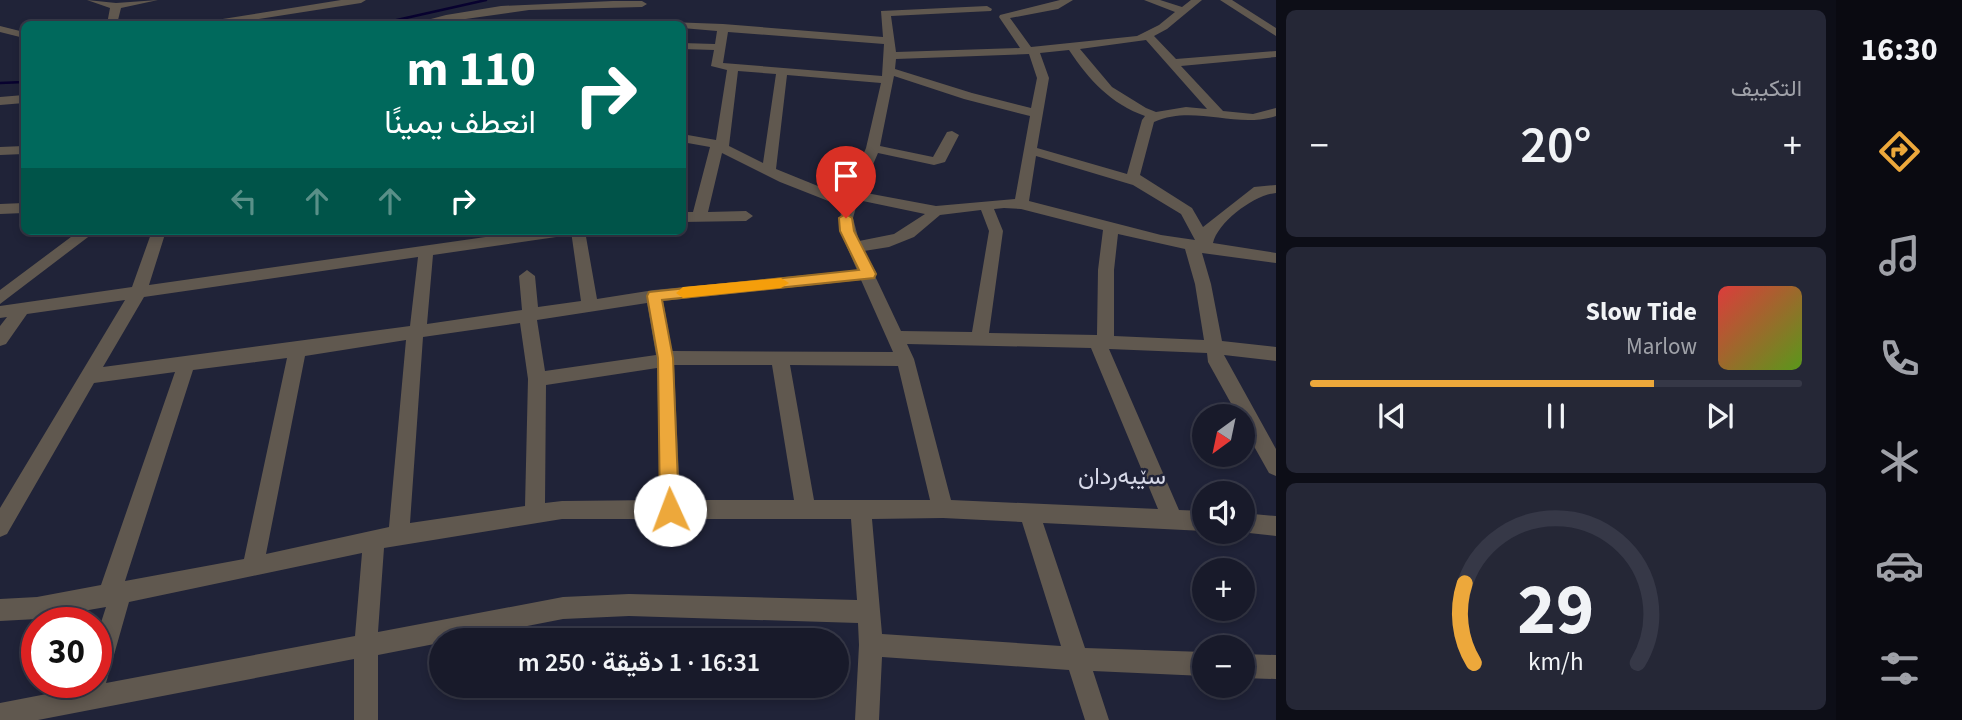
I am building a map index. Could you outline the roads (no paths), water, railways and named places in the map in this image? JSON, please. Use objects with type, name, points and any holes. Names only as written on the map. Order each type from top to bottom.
[{"type":"street","points":[[92,0],[116,6],[153,0]]},
{"type":"street","points":[[225,21],[302,5],[361,0]]},
{"type":"street","points":[[934,0],[991,5]]},
{"type":"street","points":[[1021,204],[1043,78],[1031,51],[1004,17],[1054,7],[1068,0]]},
{"type":"street","points":[[1149,0],[1183,11]]},
{"type":"street","points":[[723,27],[717,66],[782,72],[1073,47],[1148,36],[1197,0]]},
{"type":"street","points":[[1225,0],[1276,33]]},
{"type":"street","points":[[430,21],[518,6],[642,4]]},
{"type":"street","points":[[618,21],[622,5]]},
{"type":"street","points":[[943,509],[905,359],[869,274],[847,231],[846,218],[873,148],[889,62],[888,23],[885,13],[991,5]]},
{"type":"street","points":[[113,21],[116,6]]},
{"type":"street","points":[[1253,19],[1276,15]]},
{"type":"street","points":[[686,25],[723,27],[889,62],[968,96],[1035,113]]},
{"type":"street","points":[[0,29],[21,34]]},
{"type":"street","points":[[1148,36],[1219,113]]},
{"type":"street","points":[[686,46],[719,47]]},
{"type":"street","points":[[1073,47],[1095,79],[1117,99],[1156,116]]},
{"type":"street","points":[[1173,63],[1276,54]]},
{"type":"street","points":[[700,215],[720,146],[733,67]]},
{"type":"street","points":[[769,171],[782,72]]},
{"type":"street","points":[[0,101],[21,99]]},
{"type":"street","points":[[1138,182],[1133,176],[1148,120],[1184,109],[1249,118],[1275,113]]},
{"type":"street","points":[[873,148],[934,161],[940,159],[951,135]]},
{"type":"street","points":[[686,139],[720,146],[769,171],[851,200],[936,211],[1021,204],[1111,227],[1276,258]]},
{"type":"street","points":[[0,151],[21,150]]},
{"type":"street","points":[[1029,150],[1138,182],[1187,211],[1200,245],[1203,284],[1214,347],[1226,381],[1276,467]]},
{"type":"street","points":[[1200,245],[1209,229],[1248,197],[1259,190],[1276,189]]},
{"type":"street","points":[[979,337],[996,232],[986,206]]},
{"type":"street","points":[[0,209],[21,208]]},
{"type":"street","points":[[854,247],[893,242],[910,235],[936,211]]},
{"type":"street","points":[[686,216],[746,216]]},
{"type":"street","points":[[1111,227],[1101,342],[1172,519]]},
{"type":"street","points":[[0,298],[84,235]]},
{"type":"street","points":[[0,527],[139,290],[158,235]]},
{"type":"street","points":[[0,312],[538,235]]},
{"type":"street","points":[[579,235],[590,306]]},
{"type":"street","points":[[400,535],[426,252]]},
{"type":"street","points":[[90,376],[297,350],[654,296],[869,274]]},
{"type":"street","points":[[527,276],[537,379],[535,512]]},
{"type":"street","points":[[654,296],[666,359],[670,510]]},
{"type":"street","points":[[0,339],[22,309]]},
{"type":"street","points":[[897,337],[979,337],[1214,347],[1276,354]]},
{"type":"street","points":[[253,566],[297,350]]},
{"type":"street","points":[[537,379],[666,359],[905,359]]},
{"type":"street","points":[[780,359],[806,510]]},
{"type":"street","points":[[112,607],[186,365]]},
{"type":"street","points":[[0,610],[37,608],[115,594],[400,535],[535,512],[943,509],[1192,520]]},
{"type":"street","points":[[861,510],[871,645],[867,720]]},
{"type":"street","points":[[1029,511],[1097,720]]},
{"type":"street","points":[[1255,524],[1276,526]]},
{"type":"street","points":[[366,720],[366,645],[374,541]]},
{"type":"street","points":[[112,683],[366,645],[563,608],[629,605],[870,612]]},
{"type":"street","points":[[871,645],[1076,659],[1192,664]]},
{"type":"street","points":[[1255,666],[1276,667]]},
{"type":"street","points":[[0,715],[55,698]]},
{"type":"waterway","points":[[392,21],[486,0]]},
{"type":"waterway","points":[[0,83],[21,82]]},
{"type":"district","name":"سێبەردان","points":[[1122,476]]}]
